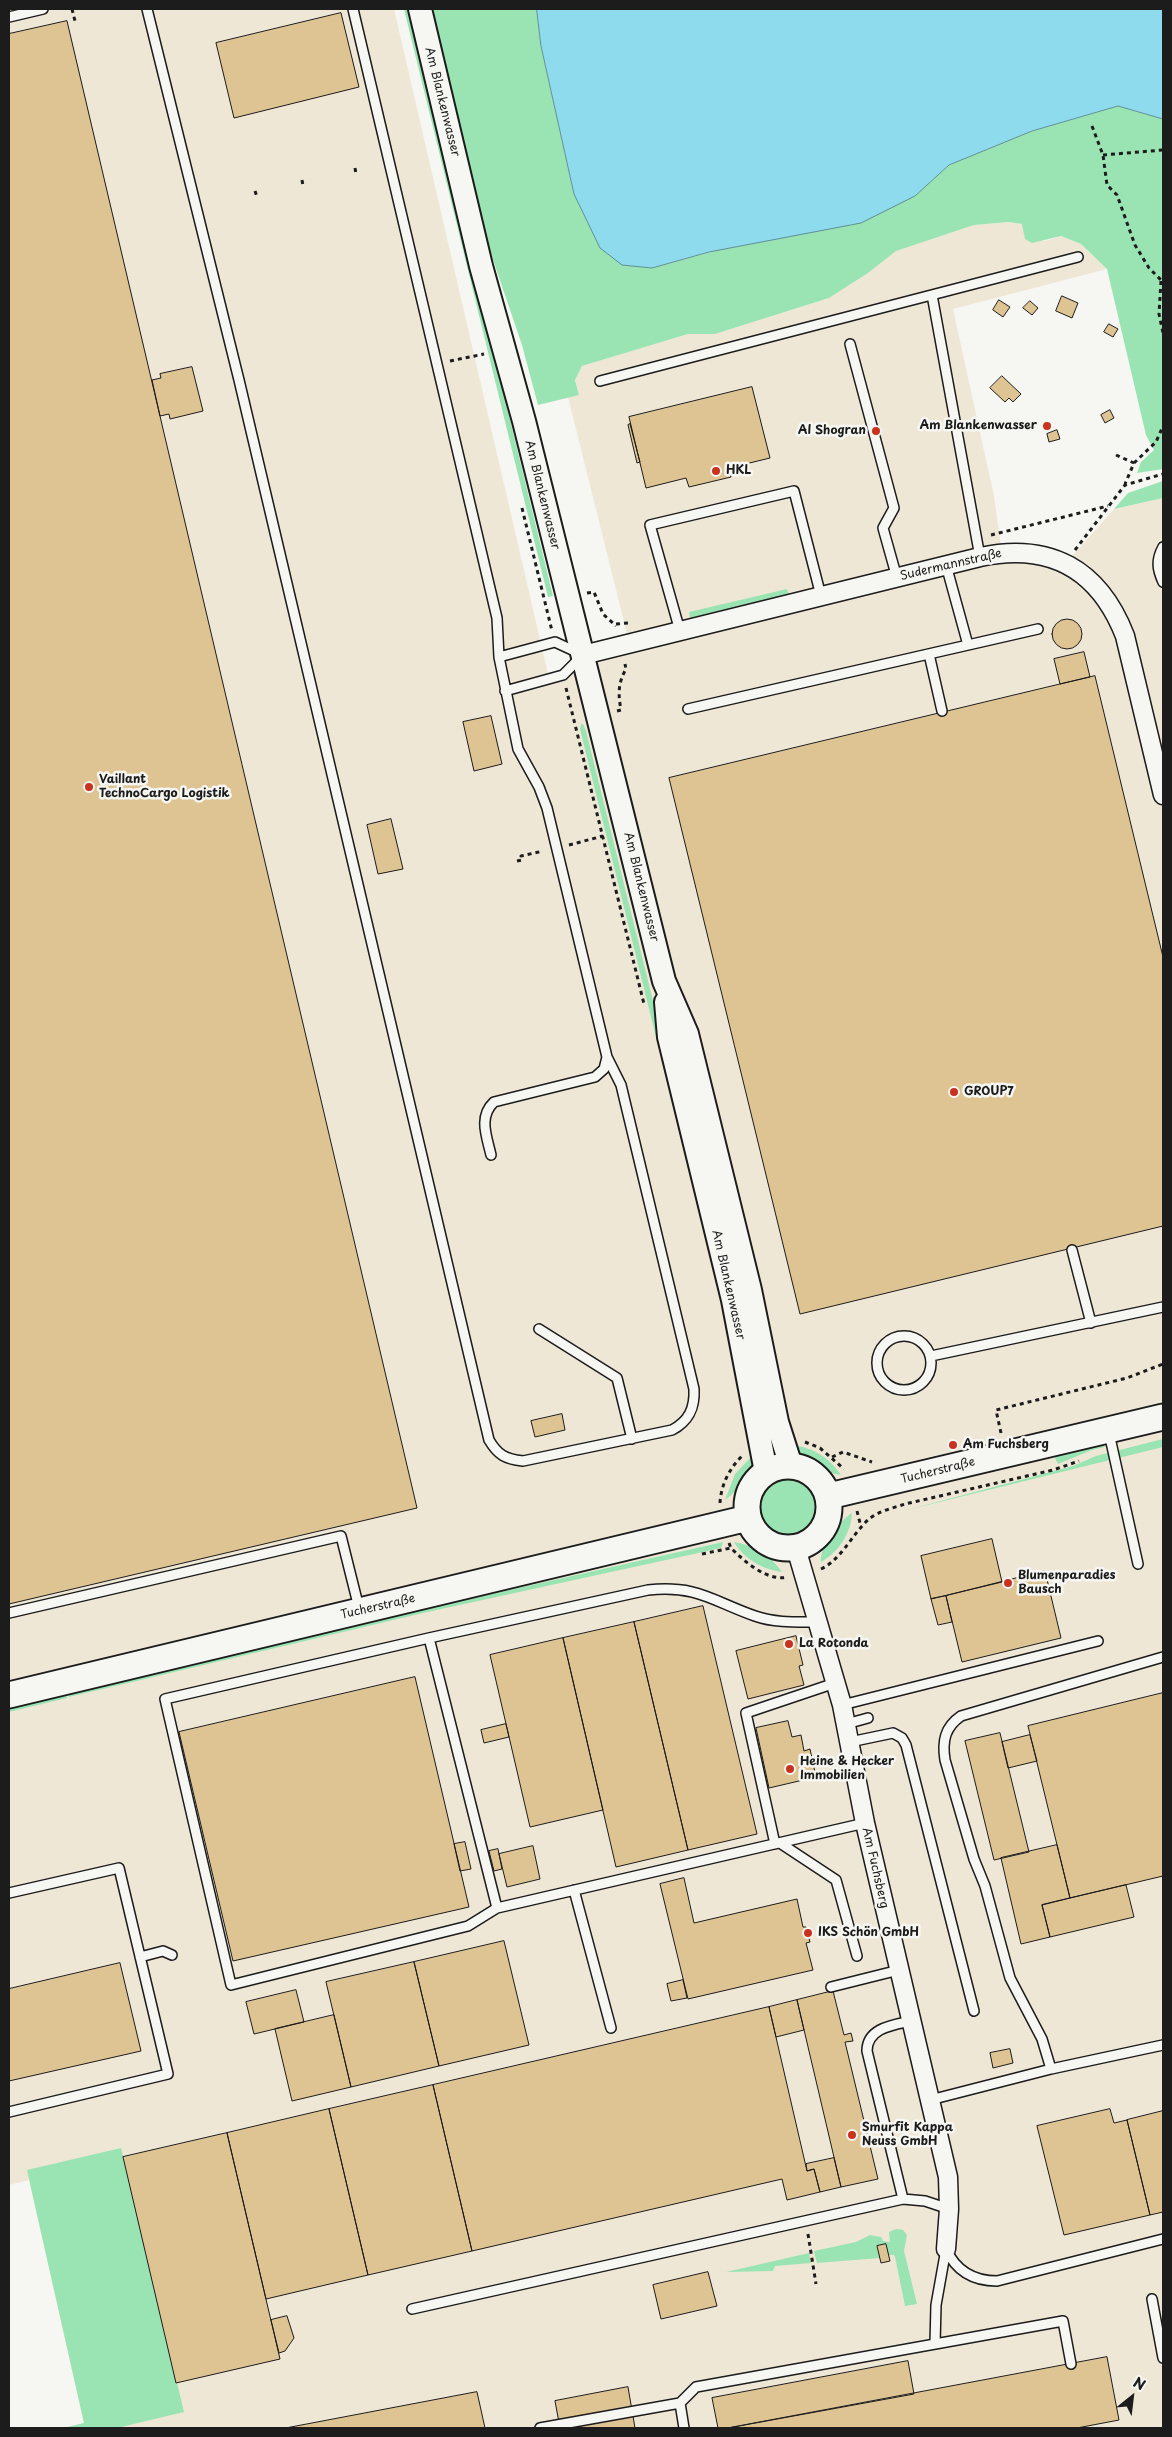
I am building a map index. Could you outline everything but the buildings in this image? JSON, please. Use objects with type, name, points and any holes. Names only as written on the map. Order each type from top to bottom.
[{"type":"main road","name":"Tucherstraße","points":[[840,1494],[1163,1417]]},
{"type":"main road","points":[[791,1466],[804,1469],[840,1494],[830,1510],[827,1522],[820,1534],[809,1543],[796,1548],[781,1548],[767,1543],[755,1532],[736,1520],[746,1504],[749,1490],[755,1481],[766,1472],[778,1467],[791,1466]]},
{"type":"main road","name":"Tucherstraße","points":[[9,1695],[736,1520]]},
{"type":"street","name":"Am Blankenwasser","points":[[420,9],[481,266],[503,339],[664,981],[687,1034],[750,1290],[772,1442],[766,1472]]},
{"type":"street","name":"Sudermannstraße","points":[[583,655],[980,557],[1021,552],[1043,555],[1065,562],[1087,577],[1103,592],[1116,612],[1125,636],[1163,795]]},
{"type":"street","name":"Am Blankenwasser","points":[[772,1442],[791,1466]]},
{"type":"street","name":"Am Fuchsberg","points":[[796,1548],[842,1705],[865,1823],[948,2177],[949,2209],[946,2249]]},
{"type":"lane","points":[[9,17],[43,9]]},
{"type":"lane","points":[[147,9],[241,387],[488,1440],[497,1453],[509,1460],[522,1461],[672,1430],[685,1421],[694,1407],[694,1389],[621,1085],[607,1057],[550,816],[539,787],[518,749],[499,657],[497,618],[353,9]]},
{"type":"lane","points":[[600,381],[1078,257]]},
{"type":"lane","points":[[932,295],[980,557]]},
{"type":"lane","points":[[850,344],[894,508],[883,528],[897,578]]},
{"type":"lane","points":[[680,631],[650,525],[794,491],[821,596]]},
{"type":"lane","points":[[1163,547],[1158,559],[1158,569],[1163,582]]},
{"type":"lane","points":[[946,566],[968,646]]},
{"type":"lane","points":[[688,709],[1038,629]]},
{"type":"lane","points":[[499,657],[555,642],[583,655],[563,675],[505,691]]},
{"type":"lane","points":[[929,654],[942,711]]},
{"type":"lane","points":[[491,1156],[484,1120],[488,1108],[494,1102],[595,1077],[604,1069],[607,1057]]},
{"type":"lane","points":[[1072,1250],[1091,1323]]},
{"type":"lane","points":[[931,1356],[1163,1307]]},
{"type":"lane","points":[[538,1330],[617,1378],[632,1439]]},
{"type":"lane","points":[[902,1335],[915,1337],[924,1343],[931,1356],[932,1367],[928,1376],[920,1386],[907,1391],[896,1390],[888,1385],[878,1372],[878,1354],[882,1345],[892,1338],[902,1335]]},
{"type":"lane","points":[[1108,1430],[1138,1564]]},
{"type":"lane","points":[[9,1613],[341,1536],[360,1611]]},
{"type":"lane","points":[[817,1622],[781,1622],[756,1617],[698,1592],[673,1588],[648,1590],[165,1699],[231,1985],[468,1926],[497,1908],[865,1823]]},
{"type":"lane","points":[[430,1638],[497,1908]]},
{"type":"lane","points":[[842,1705],[1098,1641]]},
{"type":"lane","points":[[1052,2069],[1042,2039],[1010,1978],[985,1886],[974,1859],[945,1760],[943,1746],[946,1733],[951,1722],[961,1716],[1163,1657]]},
{"type":"lane","points":[[835,1683],[746,1713],[778,1843],[836,1880],[857,1956]]},
{"type":"lane","points":[[846,1724],[868,1718]]},
{"type":"lane","points":[[850,1742],[893,1733],[902,1738],[906,1745],[974,2011]]},
{"type":"lane","points":[[9,1894],[119,1868],[168,2074],[9,2112]]},
{"type":"lane","points":[[574,1890],[610,2028]]},
{"type":"lane","points":[[140,1957],[163,1952],[172,1955]]},
{"type":"lane","points":[[831,1987],[899,1970]]},
{"type":"lane","points":[[903,2199],[867,2051],[867,2042],[874,2034],[886,2026],[911,2021]]},
{"type":"lane","points":[[930,2100],[1052,2069],[1163,2045]]},
{"type":"lane","points":[[412,2309],[903,2199],[925,2201],[949,2209]]},
{"type":"lane","points":[[946,2249],[953,2262],[964,2273],[980,2280],[997,2281],[1163,2239]]},
{"type":"lane","points":[[935,2344],[936,2305],[946,2249]]},
{"type":"lane","points":[[1152,2299],[1163,2358]]},
{"type":"lane","points":[[540,2428],[680,2402],[696,2387],[1063,2321],[1071,2364]]},
{"type":"lane","points":[[680,2402],[684,2428]]},
{"type":"path","points":[[72,9],[75,21]]},
{"type":"path","points":[[1092,126],[1103,155],[1107,185],[1117,195],[1135,245],[1149,268],[1162,282],[1159,314],[1163,333]]},
{"type":"path","points":[[1103,155],[1163,150]]},
{"type":"path","points":[[355,168],[356,174]]},
{"type":"path","points":[[302,180],[303,186]]},
{"type":"path","points":[[255,191],[257,197]]},
{"type":"path","points":[[482,344],[487,363]]},
{"type":"path","points":[[459,359],[484,354]]},
{"type":"path","points":[[1065,562],[1125,485],[1134,463],[1156,442],[1163,426]]},
{"type":"path","points":[[1116,456],[1134,463]]},
{"type":"path","points":[[1125,485],[1163,474]]},
{"type":"path","points":[[522,507],[555,642]]},
{"type":"path","points":[[563,675],[646,1009]]},
{"type":"path","points":[[586,841],[603,836]]},
{"type":"path","points":[[1002,1437],[996,1410],[1127,1378],[1163,1364]]},
{"type":"path","points":[[731,1548],[736,1520],[720,1502],[722,1488],[729,1471],[748,1450],[772,1442],[790,1438],[807,1442],[832,1457],[846,1473],[840,1494],[861,1527],[877,1514],[905,1504],[1053,1470],[1080,1461]]},
{"type":"path","points":[[811,2251],[816,2284]]},
{"type":"shaded area","points":[[9,9],[394,9],[548,674],[632,654],[568,397],[579,394],[575,380],[582,366],[688,334],[715,334],[829,298],[868,273],[895,251],[974,225],[1009,222],[1023,224],[1025,238],[1045,241],[1061,236],[1081,244],[1107,269],[953,309],[994,496],[1003,561],[1040,563],[1060,570],[1114,509],[1163,498],[1163,2428],[85,2428],[29,2180],[9,2185]]},
{"type":"green space","points":[[404,9],[410,9],[553,596],[548,597]]},
{"type":"green space","points":[[430,9],[537,9],[541,46],[574,194],[652,268],[915,196],[949,165],[1032,131],[1118,106],[1163,119],[1163,469],[1137,473],[1141,462],[1154,450],[1146,435],[1107,269],[1081,244],[1061,236],[1032,243],[1025,239],[1022,224],[1009,222],[974,225],[896,251],[868,273],[829,298],[715,334],[688,334],[582,366],[575,380],[579,395],[538,405],[522,345],[487,242]]},
{"type":"green space","points":[[1163,481],[1163,498],[1114,509],[1128,493]]},
{"type":"green space","points":[[787,589],[789,594],[690,618],[689,612]]},
{"type":"green space","points":[[581,724],[583,724],[586,731],[729,1307],[723,1309],[580,729]]},
{"type":"green space","points":[[1163,1439],[1163,1447],[903,1511],[1073,1466],[1096,1456]]},
{"type":"green space","points":[[1103,1444],[1105,1447],[1092,1450],[1058,1464],[1053,1454],[1060,1452],[1063,1455]]},
{"type":"green space","points":[[792,1445],[807,1448],[820,1454],[841,1475],[814,1465]]},
{"type":"green space","points":[[754,1454],[748,1474],[735,1491],[725,1500],[735,1474]]},
{"type":"green space","points":[[788,1478],[805,1483],[813,1491],[818,1508],[813,1525],[805,1533],[788,1538],[771,1533],[763,1525],[758,1508],[763,1491],[771,1483]]},
{"type":"green space","points":[[852,1513],[849,1528],[843,1541],[833,1553],[821,1562],[823,1548],[831,1534]]},
{"type":"green space","points":[[723,1542],[721,1548],[423,1613],[69,1697],[69,1694],[336,1629]]},
{"type":"green space","points":[[734,1542],[755,1548],[772,1561],[782,1572],[768,1569],[754,1562]]},
{"type":"green space","points":[[66,1694],[67,1698],[9,1712],[9,1708]]},
{"type":"green space","points":[[121,2148],[184,2412],[117,2428],[63,2428],[84,2423],[27,2170]]},
{"type":"green space","points":[[896,2229],[903,2230],[907,2235],[904,2251],[917,2304],[905,2306],[895,2257],[894,2255],[888,2255],[886,2244],[877,2246],[880,2258],[817,2263],[814,2251],[856,2242],[870,2235],[881,2237],[883,2241],[890,2242],[889,2232]]},
{"type":"green space","points":[[809,2253],[811,2263],[775,2266],[773,2271],[726,2272]]},
{"type":"water","points":[[537,9],[1163,9],[1163,119],[1118,106],[1032,131],[949,165],[915,196],[861,223],[709,252],[652,268],[622,265],[600,248],[574,194],[541,46]]},
{"type":"place","name":"Am Blankenwasser","points":[[1047,426]]},
{"type":"place","name":"Al Shogran","points":[[876,431]]},
{"type":"place","name":"HKL","points":[[716,471]]},
{"type":"place","name":"Vaillant TechnoCargo Logistik","points":[[89,787]]},
{"type":"place","name":"GROUP7","points":[[954,1092]]},
{"type":"place","name":"Am Fuchsberg","points":[[953,1445]]},
{"type":"place","name":"Blumenparadies Bausch","points":[[1008,1583]]},
{"type":"place","name":"La Rotonda","points":[[789,1644]]},
{"type":"place","name":"Heine & Hecker Immobilien","points":[[790,1769]]},
{"type":"place","name":"IKS Schön GmbH","points":[[808,1933]]},
{"type":"place","name":"Smurfit Kappa Neuss GmbH","points":[[852,2135]]}]
